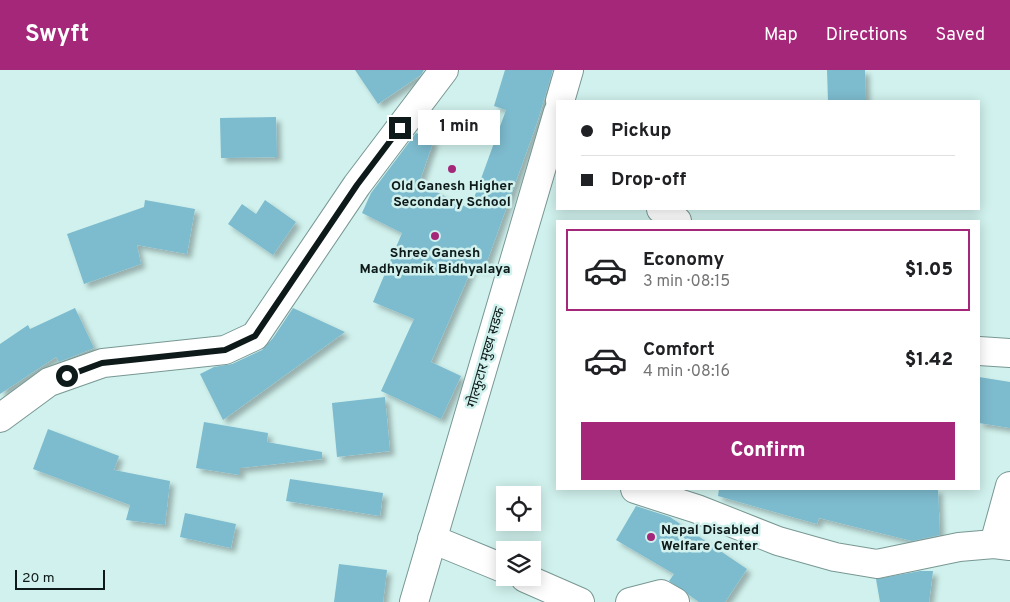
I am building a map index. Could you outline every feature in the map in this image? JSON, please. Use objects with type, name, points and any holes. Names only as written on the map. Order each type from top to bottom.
[{"type":"street","points":[[0,418],[49,382],[102,363],[225,350],[255,336],[357,185],[444,70]]},
{"type":"street","name":"गोल्फुटार मुख्य सडक","points":[[562,100],[569,70]]},
{"type":"street","name":"गोल्फुटार मुख्य सडक","points":[[414,602],[556,123]]},
{"type":"street","points":[[663,210],[676,220]]},
{"type":"street","points":[[980,352],[1010,353]]},
{"type":"street","points":[[638,490],[698,509],[778,541],[836,557],[877,564],[960,547],[1002,545],[1010,486]]},
{"type":"street","points":[[432,539],[496,565]]},
{"type":"street","points":[[541,585],[580,602]]},
{"type":"street","points":[[630,602],[661,594],[675,602]]},
{"type":"building","points":[[355,70],[424,70],[421,75],[378,104]]},
{"type":"building","points":[[505,70],[553,70],[537,123],[484,270],[473,266],[431,362],[461,376],[441,419],[381,391],[414,319],[373,302],[402,233],[362,213],[371,193],[416,133],[434,140],[419,183],[470,209],[506,110],[494,106]]},
{"type":"building","points":[[827,70],[865,70],[866,100],[828,100]]},
{"type":"building","points":[[276,117],[277,157],[221,158],[220,118]]},
{"type":"building","points":[[145,200],[195,209],[187,254],[137,245],[141,264],[84,284],[67,234],[144,207]]},
{"type":"building","points":[[265,200],[296,222],[273,255],[228,224],[242,204],[256,214]]},
{"type":"building","points":[[75,308],[94,348],[59,362],[56,357],[0,394],[0,344],[28,325],[30,329]]},
{"type":"building","points":[[293,308],[345,332],[223,420],[200,374],[214,367],[232,364],[262,350],[273,338]]},
{"type":"building","points":[[980,377],[1010,382],[1010,428],[980,423]]},
{"type":"building","points":[[385,397],[390,451],[337,457],[332,403]]},
{"type":"building","points":[[204,422],[268,433],[267,442],[322,452],[322,459],[240,468],[240,475],[196,468]]},
{"type":"building","points":[[48,429],[119,456],[114,470],[170,481],[165,525],[126,520],[130,505],[33,469]]},
{"type":"building","points":[[290,479],[383,493],[380,516],[286,501]]},
{"type":"building","points":[[719,490],[938,490],[940,535],[912,541],[819,518],[817,524],[718,496]]},
{"type":"building","points":[[636,506],[670,517],[747,569],[725,602],[699,602],[669,581],[674,574],[616,540]]},
{"type":"building","points":[[185,513],[236,524],[231,548],[180,537]]},
{"type":"building","points":[[339,564],[387,570],[383,602],[334,602]]},
{"type":"building","points":[[920,571],[933,571],[929,602],[880,602],[876,579]]},
{"type":"place","name":"Old Ganesh Higher Secondary School","points":[[452,169]]},
{"type":"place","name":"Shree Ganesh Madhyamik Bidhyalaya","points":[[435,236]]},
{"type":"place","name":"Nepal Disabled Welfare Center","points":[[651,537]]},
{"type":"route","points":[[67,376],[102,363],[225,350],[255,336],[357,185],[400,128]]}]
